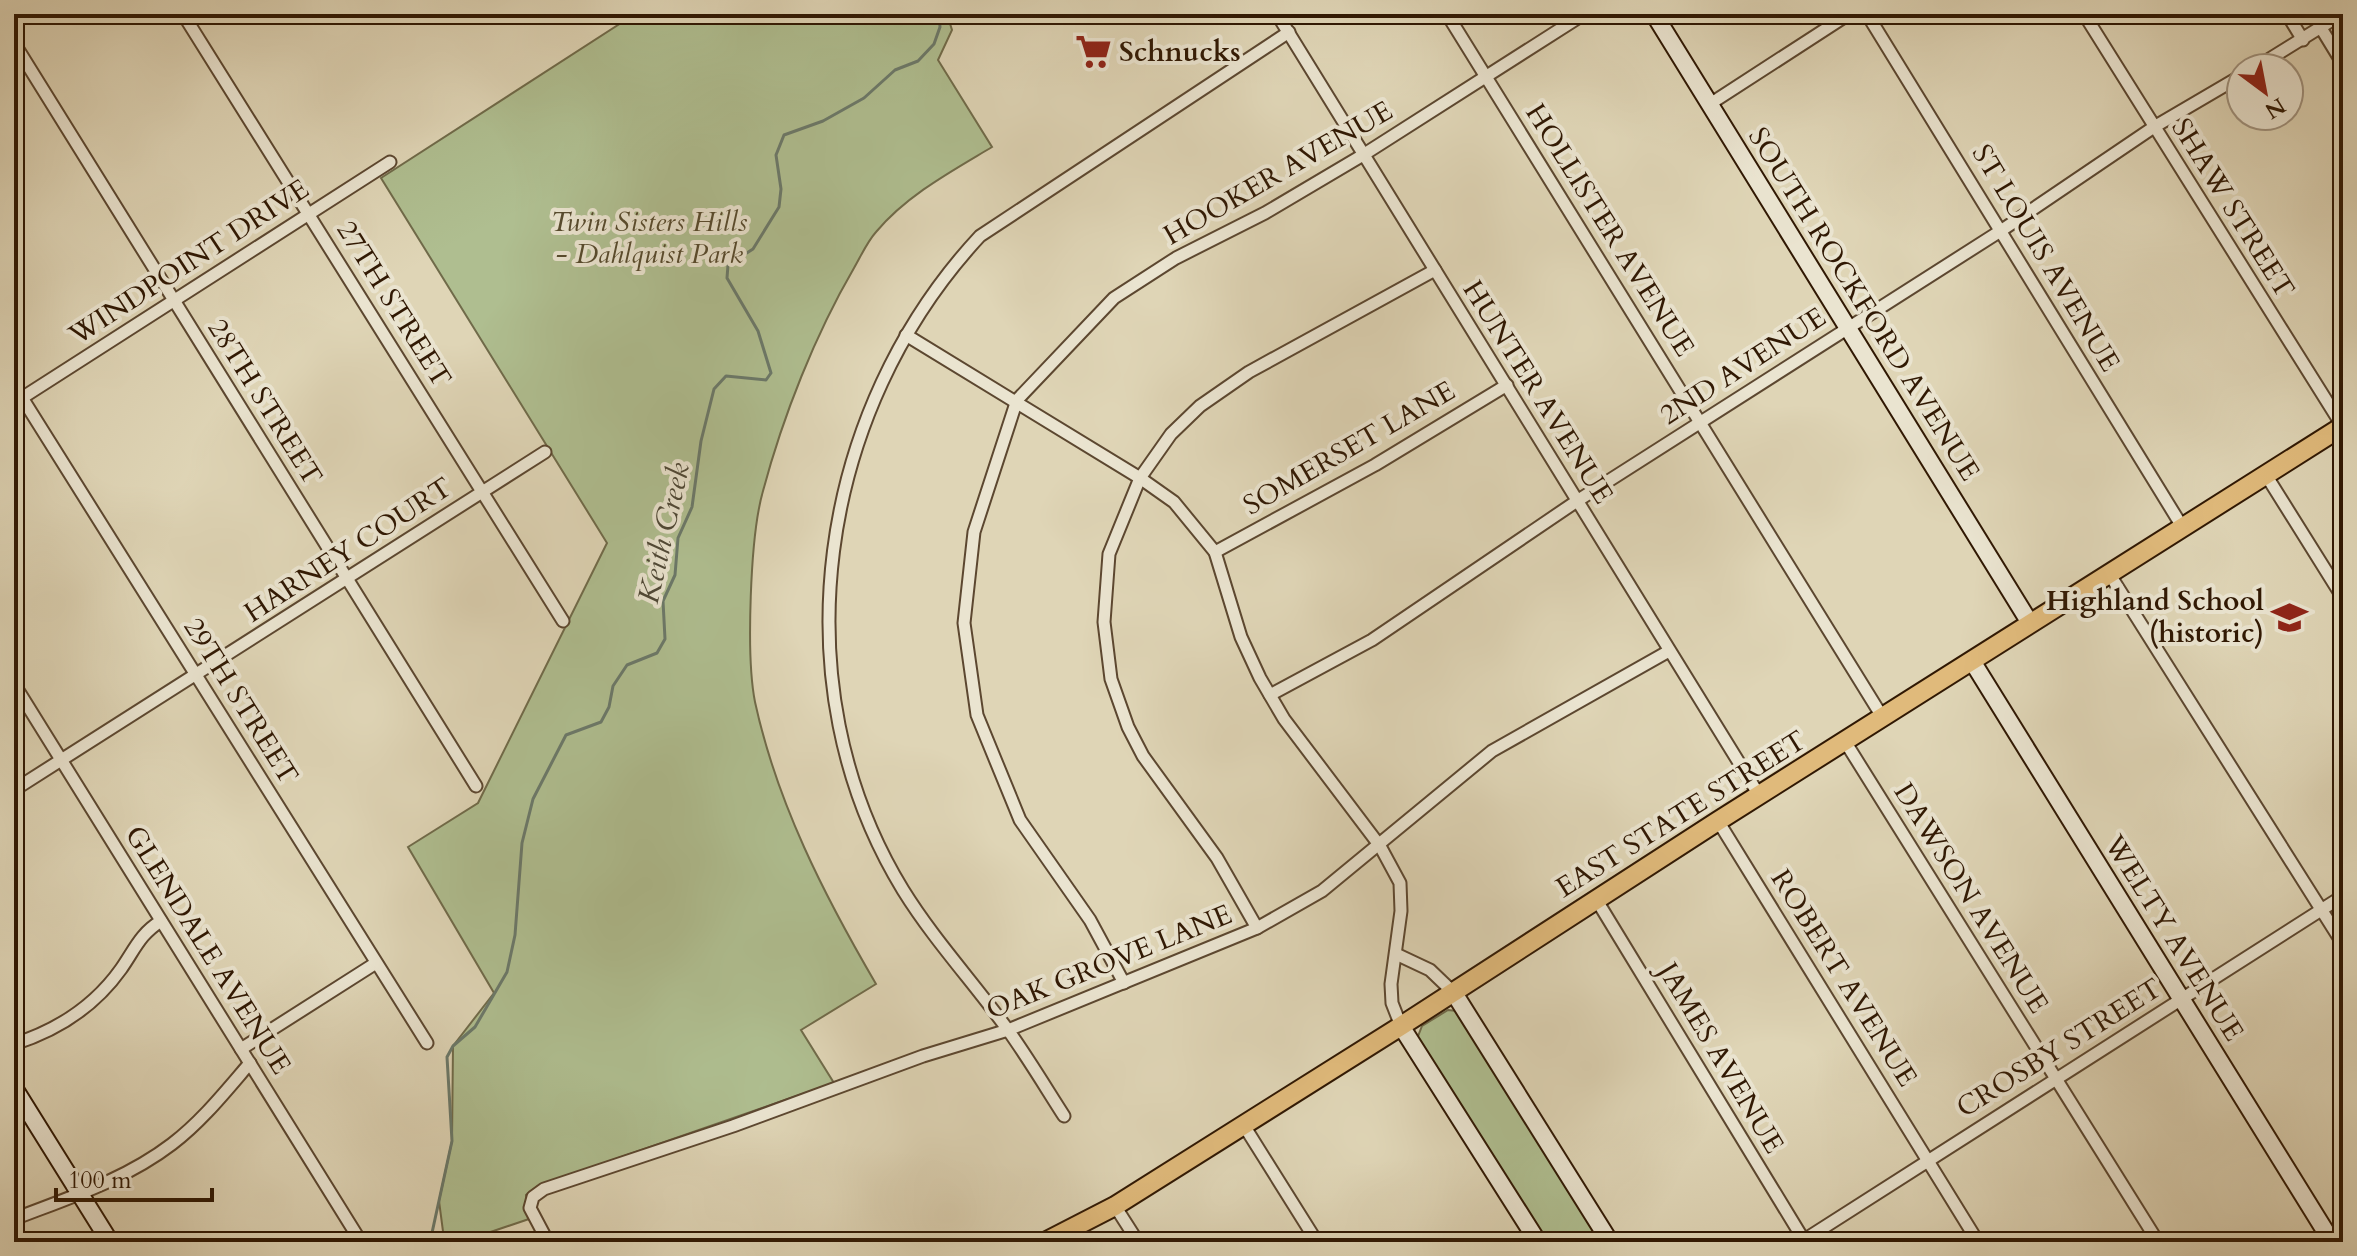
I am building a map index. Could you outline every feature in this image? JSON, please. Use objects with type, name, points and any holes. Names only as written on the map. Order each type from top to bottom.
[{"type":"main road","name":"EAST STATE STREET","points":[[1045,1242],[1115,1206],[1454,993],[1718,821],[1846,743],[2343,426]]},
{"type":"street","name":"27TH STREET","points":[[183,14],[563,621]]},
{"type":"street","name":"HUNTER AVENUE","points":[[1277,14],[1759,795]]},
{"type":"street","name":"HOLLISTER AVENUE","points":[[1447,14],[1883,718]]},
{"type":"street","name":"HOOKER AVENUE","points":[[1017,400],[1114,298],[1176,258],[1265,213],[1363,155],[1584,14]]},
{"type":"street","name":"SOUTH ROCKFORD AVENUE","points":[[1654,14],[2030,623]]},
{"type":"street","points":[[1710,104],[1849,14]]},
{"type":"street","name":"ST LOUIS AVENUE","points":[[1867,14],[2183,528]]},
{"type":"street","name":"SHAW STREET","points":[[2084,14],[2343,426]]},
{"type":"street","points":[[2287,14],[2303,40]]},
{"type":"street","points":[[2282,52],[2342,14]]},
{"type":"street","points":[[2321,28],[2343,64]]},
{"type":"street","points":[[1064,1116],[1008,1030],[903,890],[871,827],[849,766],[828,635],[829,573],[838,506],[857,440],[878,387],[906,335],[949,269],[980,236],[1289,32]]},
{"type":"street","name":"28TH STREET","points":[[14,43],[476,786]]},
{"type":"street","name":"2ND AVENUE","points":[[1270,695],[1372,640],[1577,501],[2002,230],[2154,127],[2225,85]]},
{"type":"street","name":"WINDPOINT DRIVE","points":[[18,400],[390,162]]},
{"type":"street","points":[[1257,928],[1217,858],[1143,756],[1128,727],[1111,679],[1104,622],[1109,554],[1140,478],[1171,434],[1200,406],[1249,372],[1435,270]]},
{"type":"street","points":[[906,335],[1017,400],[1140,478],[1174,502],[1215,552],[1241,637],[1270,695],[1380,846],[1400,883],[1392,1003],[1401,1026],[1538,1242]]},
{"type":"street","name":"29TH STREET","points":[[14,385],[18,400],[196,674],[427,1043]]},
{"type":"street","name":"SOMERSET LANE","points":[[1215,552],[1375,465],[1507,385]]},
{"type":"street","points":[[1017,400],[974,532],[964,623],[977,715],[1020,820],[1090,920],[1124,983]]},
{"type":"street","name":"HARNEY COURT","points":[[14,790],[545,452]]},
{"type":"street","points":[[2266,475],[2343,598]]},
{"type":"street","points":[[2110,575],[2343,944]]},
{"type":"street","name":"OAK GROVE LANE","points":[[548,1242],[530,1208],[533,1197],[544,1189],[923,1056],[1008,1030],[1257,928],[1322,891],[1492,751],[1669,651]]},
{"type":"street","name":"WELTY AVENUE","points":[[1972,661],[2332,1242]]},
{"type":"street","name":"GLENDALE AVENUE","points":[[14,684],[361,1242]]},
{"type":"street","name":"DAWSON AVENUE","points":[[1846,743],[2158,1242]]},
{"type":"street","name":"ROBERT AVENUE","points":[[1718,821],[1978,1242]]},
{"type":"street","name":"CROSBY STREET","points":[[1803,1241],[2343,896]]},
{"type":"street","name":"JAMES AVENUE","points":[[1596,899],[1803,1241]]},
{"type":"street","points":[[14,1044],[48,1032],[89,1005],[122,968],[142,933],[161,921]]},
{"type":"street","points":[[1396,954],[1430,970],[1454,993],[1610,1242]]},
{"type":"street","points":[[241,1049],[376,963]]},
{"type":"street","points":[[14,1219],[134,1168],[172,1144],[211,1109],[250,1063]]},
{"type":"street","points":[[14,1088],[110,1242]]},
{"type":"street","points":[[1243,1124],[1317,1242]]},
{"type":"street","points":[[1115,1206],[1138,1242]]},
{"type":"green space","name":"Twin Sisters Hills - Dahlquist Park","points":[[635,14],[947,14],[952,30],[938,60],[992,147],[916,195],[888,219],[867,245],[813,348],[790,405],[763,491],[755,537],[751,596],[752,682],[764,739],[804,848],[876,984],[801,1030],[834,1083],[538,1186],[526,1195],[529,1219],[461,1242],[444,1239],[439,1201],[452,1141],[453,1046],[494,993],[408,847],[478,803],[607,543],[381,178]]},
{"type":"green space","points":[[1448,1010],[1457,1011],[1603,1242],[1544,1242],[1417,1039],[1422,1026]]},
{"type":"waterway","name":"Keith Creek","points":[[430,1242],[452,1141],[447,1057],[453,1046],[475,1027],[507,972],[515,935],[522,843],[533,799],[566,735],[601,722],[609,707],[613,686],[627,665],[657,653],[665,639],[663,601],[675,575],[678,538],[692,507],[701,441],[714,389],[726,376],[766,380],[771,373],[758,331],[727,278],[728,265],[753,249],[779,207],[781,189],[776,155],[784,135],[823,121],[864,98],[895,70],[918,61],[934,44],[940,27],[939,14]]},
{"type":"place","name":"Schnucks","points":[[1093,52]]},
{"type":"place","name":"Highland School (historic)","points":[[2290,617]]}]
